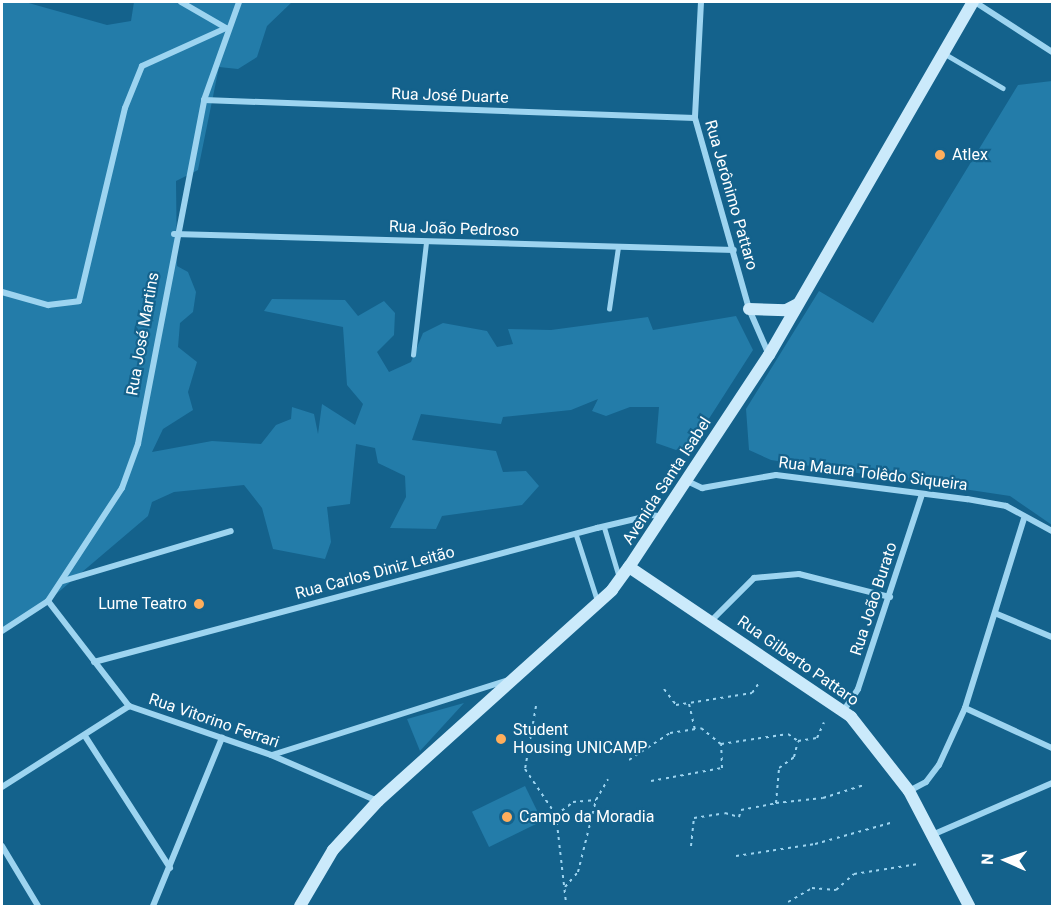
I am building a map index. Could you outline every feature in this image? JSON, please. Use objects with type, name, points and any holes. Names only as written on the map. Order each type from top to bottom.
[{"type":"main road","name":"Avenida Santa Isabel","points":[[300,906],[333,850],[378,801],[508,679],[598,602],[629,567],[769,355],[974,2]]},
{"type":"main road","points":[[749,309],[786,310],[798,304]]},
{"type":"main road","name":"Rua Gilberto Pattaro","points":[[629,567],[844,710],[909,791],[969,906]]},
{"type":"street","points":[[181,2],[226,28]]},
{"type":"street","name":"Rua José Martins","points":[[2,631],[48,601],[122,488],[138,444],[174,234],[204,100],[226,28],[239,2]]},
{"type":"street","name":"Rua Jerônimo Pattaro","points":[[701,2],[695,118],[749,309],[769,355]]},
{"type":"street","points":[[974,2],[1053,52]]},
{"type":"street","points":[[2,292],[48,305],[79,301],[125,108],[142,66],[226,28]]},
{"type":"street","name":"Rua José Duarte","points":[[204,100],[695,118]]},
{"type":"street","name":"Rua João Pedroso","points":[[174,234],[734,250]]},
{"type":"street","name":"Rua Maura Tolêdo Siqueira","points":[[687,481],[702,488],[776,475],[922,494],[1006,506],[1024,519],[1053,531]]},
{"type":"street","name":"Rua João Burato","points":[[844,710],[858,689],[922,494]]},
{"type":"street","name":"Rua Carlos Diniz Leitão","points":[[94,662],[604,526],[652,515],[664,517]]},
{"type":"street","points":[[909,791],[926,782],[939,765],[965,708],[998,614],[1024,519]]},
{"type":"street","points":[[63,581],[231,531]]},
{"type":"street","points":[[711,621],[754,578],[799,574],[890,597]]},
{"type":"street","name":"Rua Vitorino Ferrari","points":[[48,601],[129,706],[271,755],[378,801]]},
{"type":"street","points":[[998,614],[1053,637]]},
{"type":"street","points":[[271,755],[508,679]]},
{"type":"street","points":[[2,787],[129,706]]},
{"type":"street","points":[[965,708],[1053,748]]},
{"type":"street","points":[[85,736],[170,868]]},
{"type":"street","points":[[153,906],[222,738]]},
{"type":"street","points":[[931,835],[1053,783]]},
{"type":"street","points":[[2,846],[38,906]]},
{"type":"lane","points":[[943,53],[1003,88]]},
{"type":"lane","points":[[413,355],[426,242]]},
{"type":"lane","points":[[609,309],[618,248]]},
{"type":"lane","points":[[604,526],[620,579]]},
{"type":"lane","points":[[576,534],[598,602]]},
{"type":"path","points":[[664,689],[676,705],[752,693],[759,683]]},
{"type":"path","points":[[689,704],[695,729]]},
{"type":"path","points":[[536,706],[525,769],[556,815],[566,903]]},
{"type":"path","points":[[628,760],[670,733],[695,729],[721,744],[788,734],[798,741],[817,738],[824,722]]},
{"type":"path","points":[[776,803],[777,775],[794,757],[798,741]]},
{"type":"path","points":[[651,781],[722,768],[721,744]]},
{"type":"path","points":[[565,887],[578,872],[596,800],[608,779]]},
{"type":"path","points":[[692,846],[694,818],[725,813],[739,817],[741,810],[776,803],[823,798],[864,785]]},
{"type":"path","points":[[556,815],[573,802],[596,800]]},
{"type":"path","points":[[736,856],[815,844],[890,823]]},
{"type":"path","points":[[788,902],[812,888],[836,890],[854,874],[918,864]]},
{"type":"shaded area","points":[[2,2],[25,2],[107,25],[131,21],[134,2],[292,2],[267,26],[257,57],[238,69],[219,67],[198,170],[176,181],[177,266],[188,272],[196,292],[193,312],[180,323],[178,347],[197,362],[188,392],[193,410],[163,429],[152,452],[212,441],[261,444],[276,425],[291,419],[292,407],[314,414],[318,434],[322,404],[355,425],[363,404],[347,385],[343,327],[264,311],[272,299],[345,300],[358,316],[384,301],[395,313],[394,335],[377,352],[389,372],[411,362],[423,333],[443,323],[487,331],[497,347],[513,344],[508,329],[551,330],[648,317],[653,330],[736,316],[753,350],[694,442],[676,450],[656,443],[659,407],[630,407],[606,416],[592,411],[598,399],[571,410],[503,417],[501,424],[421,414],[412,440],[496,451],[503,472],[526,471],[539,486],[522,505],[442,516],[436,529],[390,528],[406,497],[405,476],[378,463],[375,448],[356,444],[350,504],[327,507],[331,542],[325,559],[273,549],[262,508],[244,485],[174,492],[152,502],[148,516],[48,601],[2,631]]},
{"type":"shaded area","points":[[1052,81],[1052,525],[1010,496],[771,460],[749,450],[746,409],[819,291],[873,323],[1018,85]]},
{"type":"shaded area","points":[[464,703],[420,751],[407,719]]},
{"type":"shaded area","name":"Campo da Moradia","points":[[525,786],[542,821],[489,847],[472,812]]},
{"type":"place","name":"Atlex","points":[[940,155]]},
{"type":"place","name":"Lume Teatro","points":[[199,604]]},
{"type":"place","name":"Student Housing UNICAMP","points":[[501,739]]},
{"type":"place","name":"Campo da Moradia","points":[[507,817]]}]
